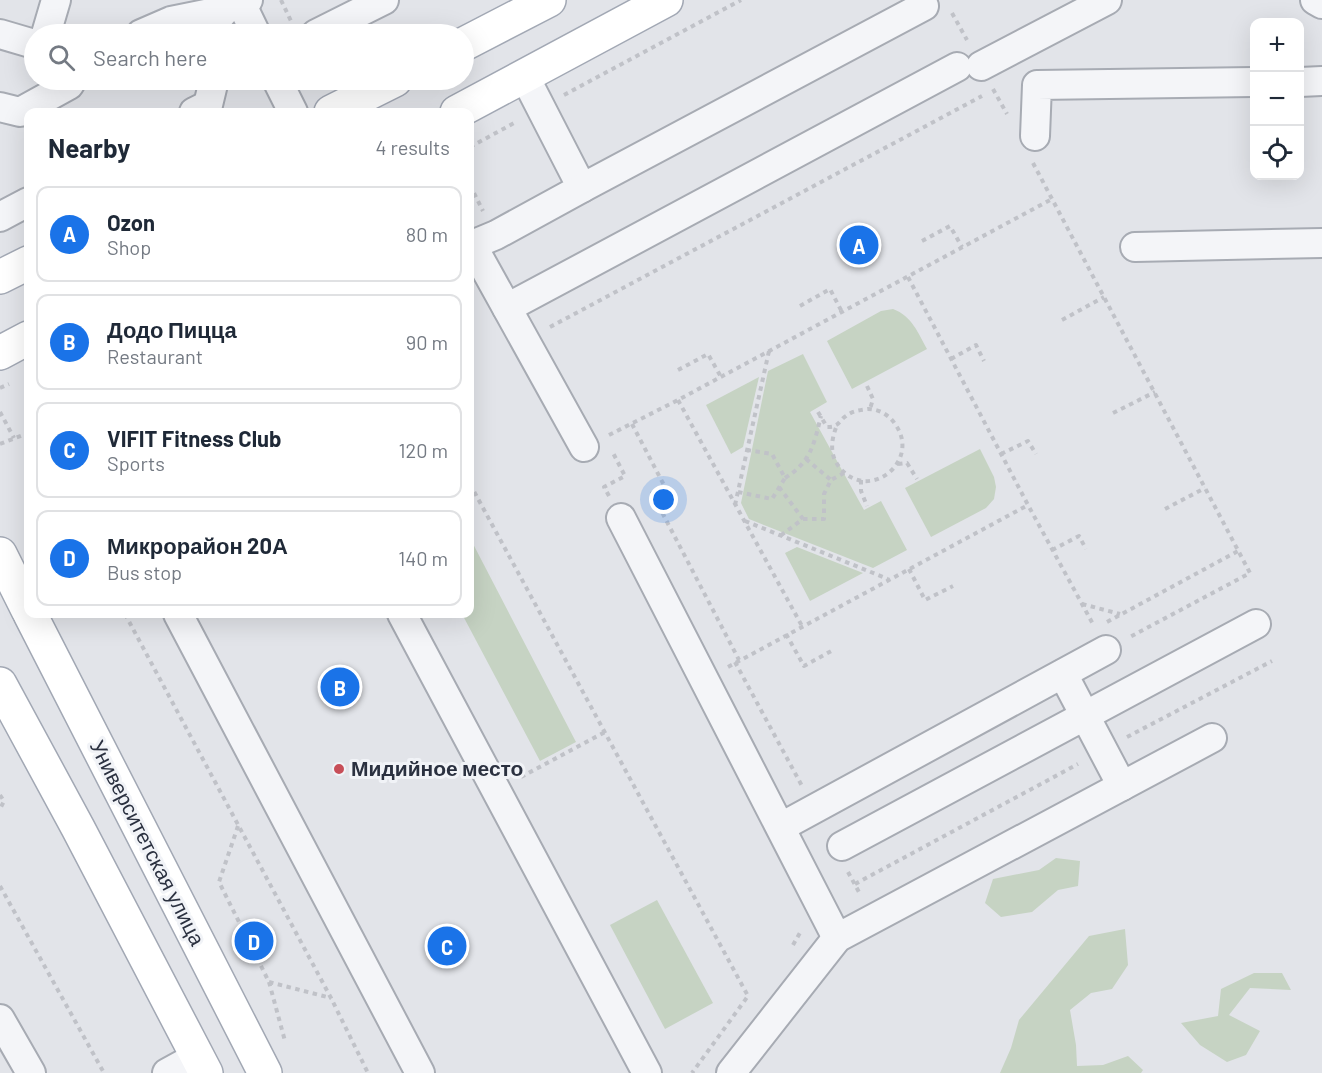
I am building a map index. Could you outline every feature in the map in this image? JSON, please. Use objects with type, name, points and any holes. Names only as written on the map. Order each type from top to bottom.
[{"type":"main road","points":[[474,39],[549,0]]},
{"type":"main road","points":[[465,108],[666,0]]},
{"type":"main road","points":[[339,108],[375,90]]},
{"type":"main road","points":[[0,277],[24,265]]},
{"type":"main road","points":[[0,353],[24,340]]},
{"type":"main road","name":"Университетская улица","points":[[0,554],[24,602]]},
{"type":"main road","name":"Университетская улица","points":[[32,618],[265,1073]]},
{"type":"main road","points":[[0,684],[202,1065]]},
{"type":"street","points":[[49,24],[56,0]]},
{"type":"street","points":[[336,24],[384,0]]},
{"type":"street","points":[[507,308],[977,74],[1107,0]]},
{"type":"street","points":[[1315,0],[1322,4]]},
{"type":"street","points":[[164,24],[238,4]]},
{"type":"street","points":[[216,24],[238,4]]},
{"type":"street","points":[[238,4],[250,24]]},
{"type":"street","points":[[474,245],[937,8]]},
{"type":"street","points":[[0,34],[24,41]]},
{"type":"street","points":[[525,77],[582,188]]},
{"type":"street","points":[[1304,82],[1322,81]]},
{"type":"street","points":[[1033,148],[1037,85],[1250,82]]},
{"type":"street","points":[[27,108],[60,90]]},
{"type":"street","points":[[202,108],[208,105],[211,90]]},
{"type":"street","points":[[282,90],[290,108]]},
{"type":"street","points":[[0,106],[20,112],[24,110]]},
{"type":"street","points":[[0,217],[24,204]]},
{"type":"street","points":[[1135,247],[1322,243]]},
{"type":"street","points":[[474,251],[507,308],[594,442]]},
{"type":"street","points":[[621,518],[837,938]]},
{"type":"street","points":[[180,618],[420,1073]]},
{"type":"street","points":[[404,618],[647,1073]]},
{"type":"street","points":[[842,846],[1256,624]]},
{"type":"street","points":[[781,827],[1106,650]]},
{"type":"street","points":[[1063,674],[1122,786]]},
{"type":"street","points":[[740,1062],[837,938],[1212,738]]},
{"type":"street","points":[[0,1019],[31,1073]]},
{"type":"street","points":[[167,1073],[202,1065]]},
{"type":"path","points":[[474,145],[741,0]]},
{"type":"path","points":[[937,8],[977,74],[1010,119]]},
{"type":"path","points":[[546,329],[977,74]]},
{"type":"path","points":[[1033,148],[1052,199],[1250,573],[1106,650]]},
{"type":"path","points":[[621,518],[604,487],[625,476],[594,442],[678,400],[1052,199]]},
{"type":"path","points":[[922,241],[950,226],[963,247]]},
{"type":"path","points":[[908,277],[1095,628],[1238,551]]},
{"type":"path","points":[[800,306],[830,289],[842,312]]},
{"type":"path","points":[[1062,320],[1104,297]]},
{"type":"path","points":[[951,359],[976,345],[984,360]]},
{"type":"path","points":[[735,505],[769,350]]},
{"type":"path","points":[[678,370],[708,354],[720,377]]},
{"type":"path","points":[[867,386],[873,399],[870,409]]},
{"type":"path","points":[[1113,413],[1155,392]]},
{"type":"path","points":[[678,400],[802,626]]},
{"type":"path","points":[[870,409],[883,412],[893,420],[900,431],[903,442],[898,464],[890,473],[879,479],[868,481],[855,479],[844,473],[836,463],[831,450],[832,437],[837,425],[857,410],[870,409]]},
{"type":"path","points":[[0,412],[14,438]]},
{"type":"path","points":[[738,492],[772,499],[785,478],[796,471],[812,449],[819,414],[827,427],[837,425]]},
{"type":"path","points":[[632,424],[665,487],[652,493],[740,660]]},
{"type":"path","points":[[0,444],[24,434]]},
{"type":"path","points":[[1001,454],[1028,441],[1036,454]]},
{"type":"path","points":[[747,450],[772,454],[785,478]]},
{"type":"path","points":[[806,459],[831,480]]},
{"type":"path","points":[[898,464],[906,463],[917,479]]},
{"type":"path","points":[[780,536],[803,519],[824,519],[824,494],[831,480],[844,473]]},
{"type":"path","points":[[861,480],[861,491],[867,506]]},
{"type":"path","points":[[779,487],[803,519]]},
{"type":"path","points":[[1165,508],[1205,488]]},
{"type":"path","points":[[474,491],[748,996],[692,1073]]},
{"type":"path","points":[[703,680],[1028,505]]},
{"type":"path","points":[[744,521],[888,579]]},
{"type":"path","points":[[1052,550],[1079,536],[1086,549]]},
{"type":"path","points":[[909,569],[925,600],[953,586]]},
{"type":"path","points":[[1082,604],[1120,615]]},
{"type":"path","points":[[127,618],[331,998],[368,1073]]},
{"type":"path","points":[[786,634],[804,666],[833,650]]},
{"type":"path","points":[[855,884],[1272,661]]},
{"type":"path","points":[[496,791],[605,732]]},
{"type":"path","points":[[0,795],[4,801],[0,809]]},
{"type":"path","points":[[238,826],[219,882],[268,982],[288,1050]]},
{"type":"path","points":[[0,886],[104,1073]]},
{"type":"path","points":[[268,982],[331,998]]},
{"type":"green space","points":[[893,309],[910,321],[927,349],[852,389],[827,341],[881,311]]},
{"type":"green space","points":[[803,354],[827,402],[810,412],[864,510],[881,501],[907,550],[873,568],[749,519],[741,503],[768,371]]},
{"type":"green space","points":[[759,377],[743,447],[731,454],[706,405]]},
{"type":"green space","points":[[980,449],[994,477],[996,487],[994,499],[986,508],[931,537],[905,488]]},
{"type":"green space","points":[[474,546],[576,742],[540,761],[464,618],[474,618]]},
{"type":"green space","points":[[797,547],[863,573],[810,601],[785,553]]},
{"type":"green space","points":[[1056,858],[1080,861],[1078,886],[1058,890],[1032,912],[1001,917],[985,903],[993,879],[1039,870]]},
{"type":"green space","points":[[657,900],[713,1003],[665,1029],[610,925]]},
{"type":"green space","points":[[1125,929],[1128,965],[1112,989],[1091,993],[1070,1010],[1077,1066],[1103,1065],[1128,1056],[1143,1070],[1141,1073],[1000,1073],[1011,1048],[1019,1020],[1089,936]]},
{"type":"green space","points":[[1254,973],[1282,973],[1291,990],[1250,988],[1229,1015],[1260,1031],[1246,1055],[1227,1062],[1200,1045],[1181,1023],[1218,1016],[1221,989]]},
{"type":"place","name":"Ozon","points":[[859,245]]},
{"type":"place","name":"Додо Пицца","points":[[340,687]]},
{"type":"place","name":"Мидийное место","points":[[339,769]]},
{"type":"place","name":"Микрорайон 20А","points":[[254,941]]},
{"type":"place","name":"VIFIT Fitness Club","points":[[447,946]]}]
